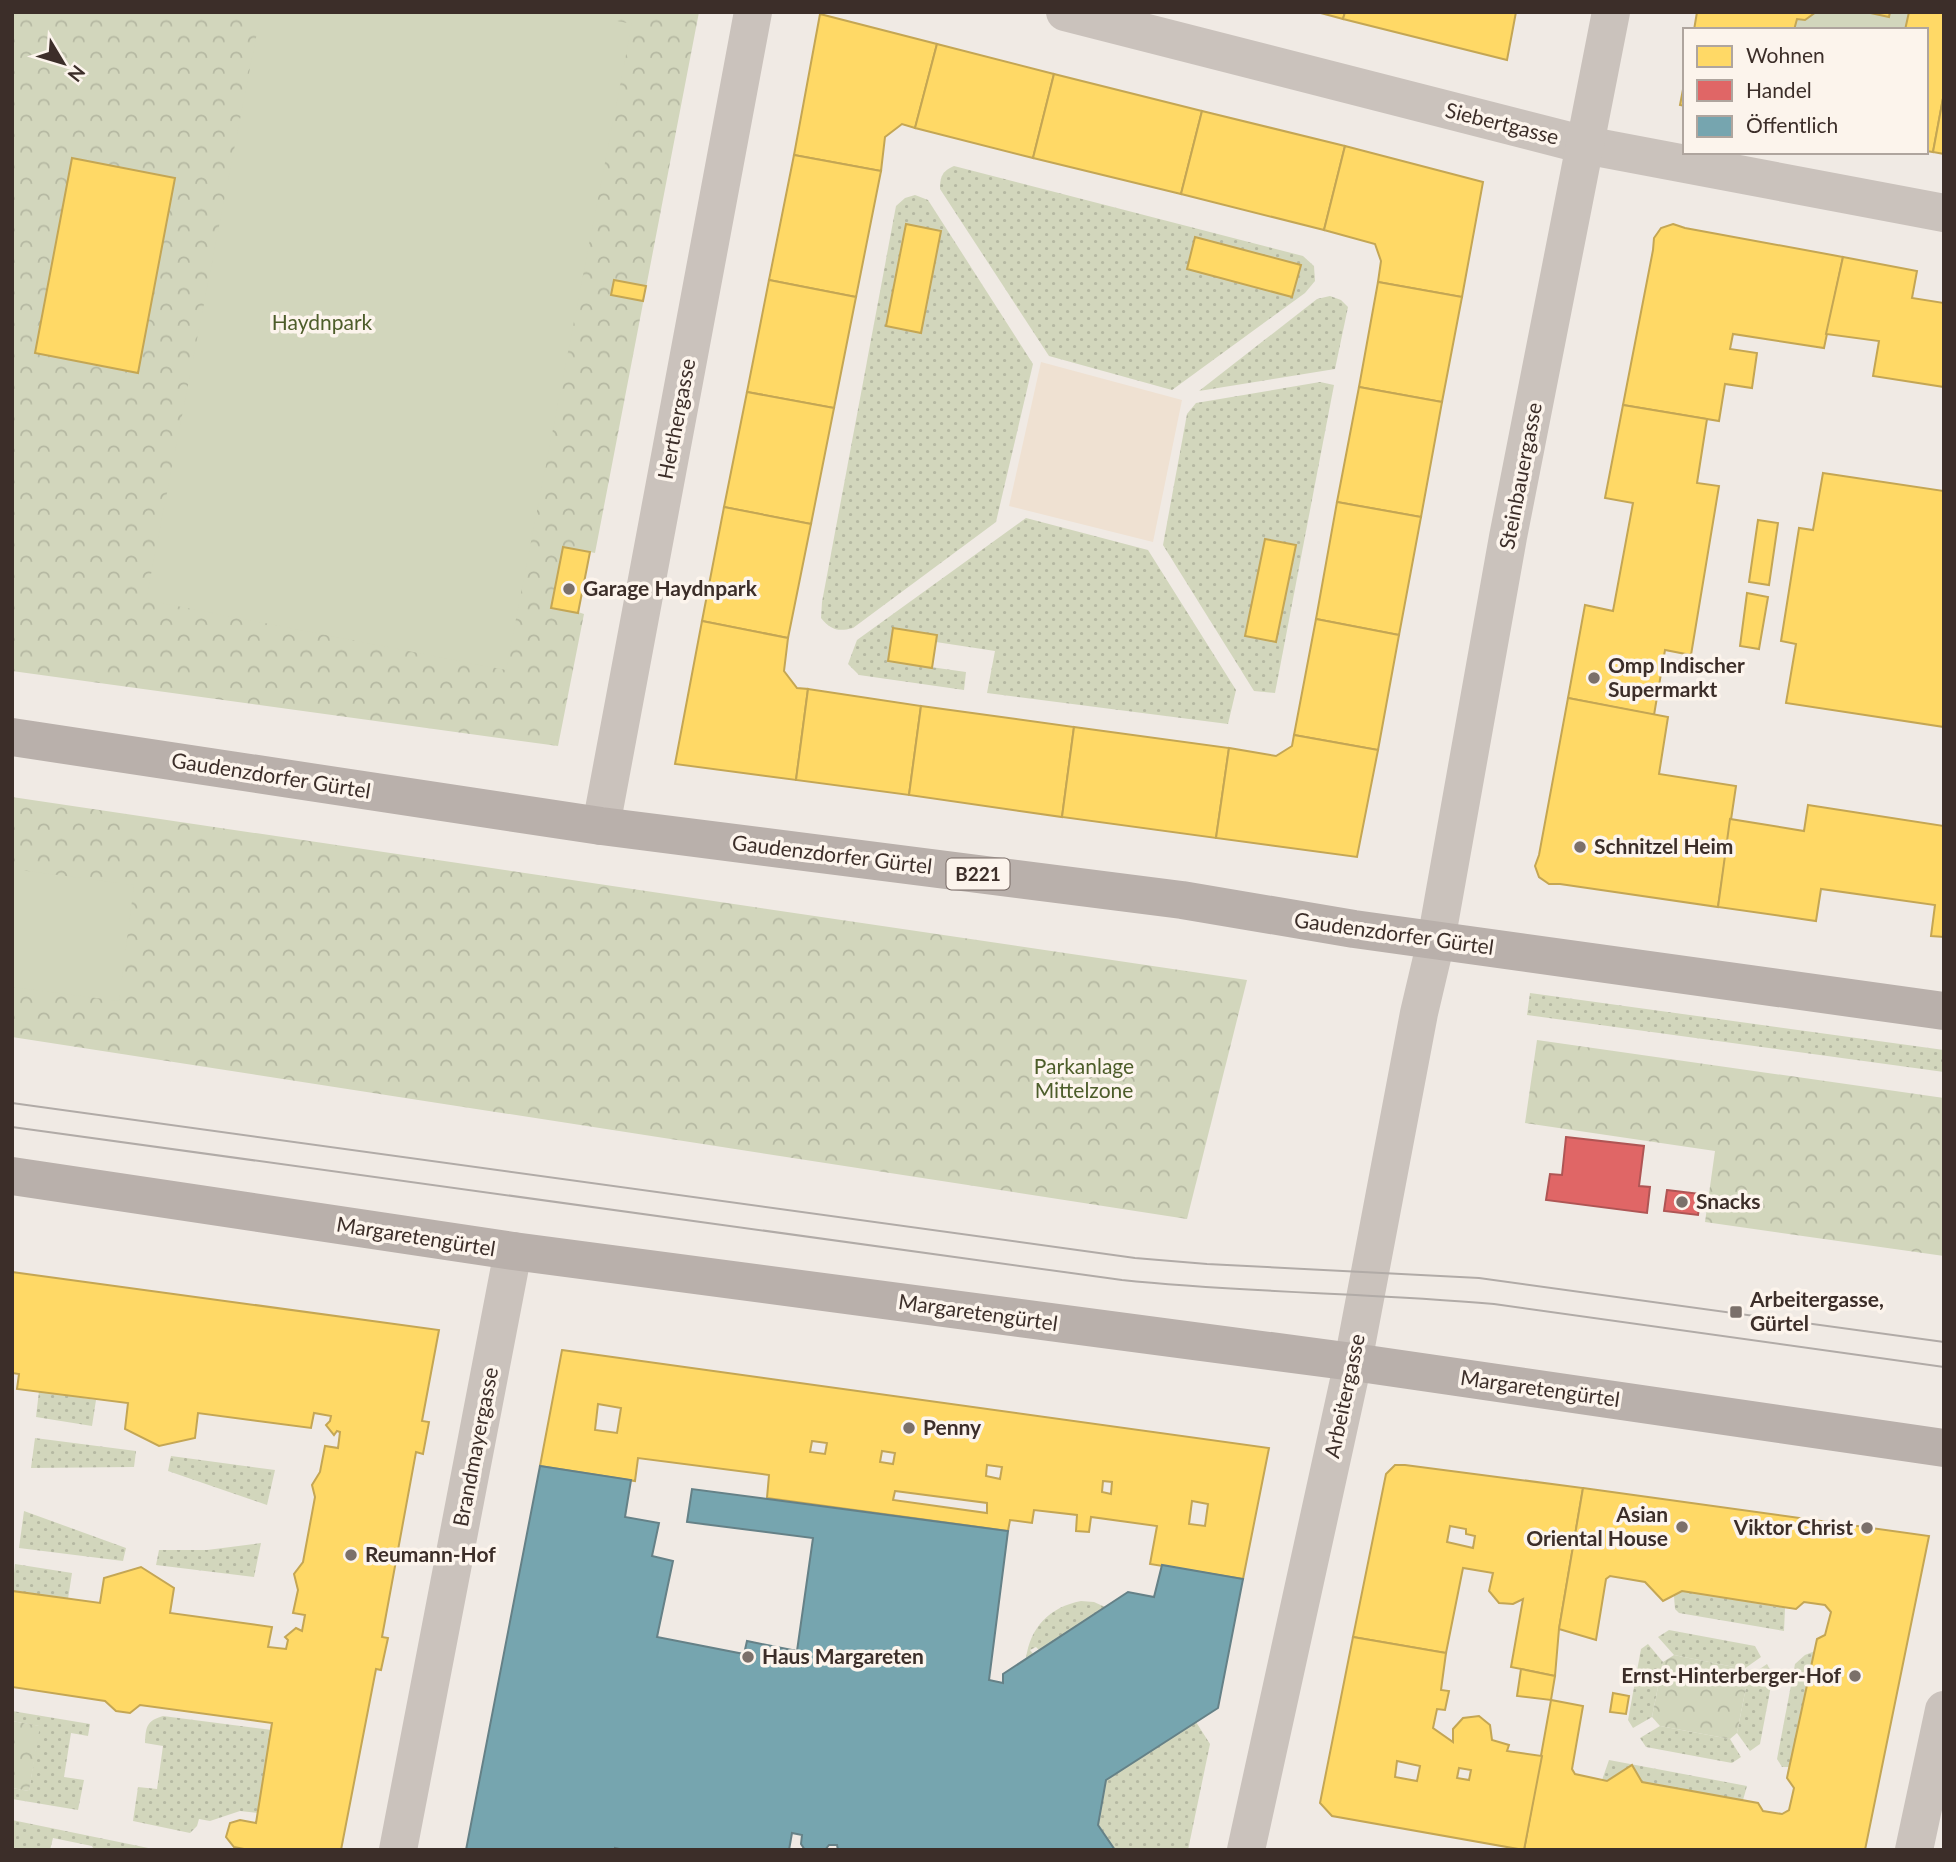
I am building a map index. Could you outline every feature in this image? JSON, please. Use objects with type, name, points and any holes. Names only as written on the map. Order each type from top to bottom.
[{"type":"main road","name":"Gaudenzdorfer Gürtel","points":[[12,737],[601,826],[1182,900],[1436,941],[1944,1011]]},
{"type":"main road","name":"Margaretengürtel","points":[[12,1176],[513,1251],[1353,1362],[1944,1448]]},
{"type":"street","name":"Herthergasse","points":[[601,826],[753,12]]},
{"type":"street","name":"Siebertgasse","points":[[1065,12],[1585,145],[1944,213]]},
{"type":"street","name":"Steinbauergasse","points":[[1436,941],[1511,524],[1611,12]]},
{"type":"street","name":"Arbeitergasse","points":[[1246,1850],[1353,1362],[1419,1013],[1436,941]]},
{"type":"street","name":"Brandmayergasse","points":[[398,1850],[513,1251]]},
{"type":"street","points":[[1914,1850],[1944,1710]]},
{"type":"green space","name":"Haydnpark","points":[[12,12],[699,12],[595,553],[590,552],[578,612],[584,614],[558,746],[12,671]]},
{"type":"green space","points":[[261,12],[572,12],[632,24],[506,670],[146,600]]},
{"type":"green space","points":[[1816,12],[1866,12],[1889,17],[1890,12],[1909,12],[1905,28],[1795,28],[1797,19],[1805,20]]},
{"type":"green space","points":[[954,166],[1303,256],[1314,266],[1315,281],[1305,293],[1172,390],[1049,356],[940,189],[942,175]]},
{"type":"green space","points":[[915,195],[928,200],[1033,364],[996,522],[853,628],[839,630],[821,618],[822,602],[896,206],[905,198]]},
{"type":"green space","points":[[1330,296],[1341,300],[1348,307],[1335,369],[1199,391],[1317,299]]},
{"type":"green space","points":[[1320,382],[1334,385],[1275,693],[1254,691],[1163,545],[1187,414],[1196,403]]},
{"type":"green space","points":[[1026,518],[1148,550],[1236,690],[1228,724],[987,693],[995,651],[936,642],[936,635],[893,628],[888,661],[966,672],[964,690],[859,675],[848,664],[857,640]]},
{"type":"green space","name":"Parkanlage Mittelzone","points":[[12,797],[1247,980],[1187,1219],[12,1037]]},
{"type":"green space","points":[[12,869],[134,885],[119,1001],[12,987]]},
{"type":"green space","points":[[1530,993],[1944,1050],[1944,1072],[1527,1015]]},
{"type":"green space","points":[[1537,1040],[1944,1098],[1944,1256],[1705,1222],[1715,1151],[1525,1123]]},
{"type":"green space","points":[[39,1391],[96,1400],[92,1426],[36,1417]]},
{"type":"green space","points":[[35,1438],[136,1451],[134,1467],[31,1468]]},
{"type":"green space","points":[[171,1456],[275,1470],[267,1505],[168,1471]]},
{"type":"green space","points":[[24,1511],[126,1548],[123,1561],[19,1548]]},
{"type":"green space","points":[[261,1543],[254,1577],[156,1565],[159,1550],[207,1550]]},
{"type":"green space","points":[[15,1564],[72,1573],[68,1599],[12,1591]]},
{"type":"green space","points":[[1682,1591],[1785,1608],[1784,1631],[1679,1613],[1675,1609],[1674,1596]]},
{"type":"green space","points":[[1081,1601],[1094,1602],[1105,1607],[1039,1650],[1036,1647],[1030,1650],[1033,1654],[1026,1659],[1032,1637],[1043,1620],[1060,1608]]},
{"type":"green space","points":[[1669,1630],[1755,1646],[1761,1657],[1744,1669],[1674,1655],[1658,1637]]},
{"type":"green space","points":[[1648,1644],[1663,1662],[1652,1717],[1633,1728],[1628,1720],[1641,1649]]},
{"type":"green space","points":[[1815,1651],[1790,1767],[1782,1767],[1777,1759],[1795,1664]]},
{"type":"green space","points":[[1674,1655],[1744,1669],[1748,1677],[1737,1733],[1730,1739],[1660,1726],[1652,1717],[1663,1662]]},
{"type":"green space","points":[[1767,1664],[1773,1675],[1760,1744],[1750,1751],[1737,1733],[1748,1677]]},
{"type":"green space","points":[[12,1711],[90,1724],[88,1736],[71,1733],[64,1777],[84,1780],[78,1810],[12,1799],[12,1788],[29,1791],[39,1726],[12,1721]]},
{"type":"green space","points":[[163,1716],[272,1730],[259,1813],[240,1811],[210,1821],[199,1819],[197,1826],[190,1833],[133,1821],[138,1787],[157,1789],[163,1746],[145,1743],[145,1737],[150,1723]]},
{"type":"green space","points":[[12,1721],[40,1726],[29,1791],[12,1788]]},
{"type":"green space","points":[[1196,1722],[1210,1744],[1188,1850],[1115,1850],[1098,1825],[1106,1780]]},
{"type":"green space","points":[[1660,1726],[1730,1739],[1741,1757],[1732,1763],[1646,1747],[1640,1738]]},
{"type":"green space","points":[[1609,1760],[1747,1786],[1743,1800],[1642,1782],[1632,1766],[1607,1781],[1602,1780]]},
{"type":"green space","points":[[12,1820],[158,1850],[94,1850],[92,1846],[53,1838],[50,1850],[12,1850]]},
{"type":"shaded area","points":[[1041,362],[1182,400],[1153,542],[1009,506]]},
{"type":"building: Wohnen","points":[[1317,12],[1345,12],[1343,19]]},
{"type":"building: Wohnen","points":[[1345,12],[1516,12],[1507,60],[1343,19]]},
{"type":"building: Wohnen","points":[[1697,12],[1816,12],[1805,20],[1797,19],[1795,28],[1694,28]]},
{"type":"building: Wohnen","points":[[1866,12],[1890,12],[1889,17]]},
{"type":"building: Wohnen","points":[[1909,12],[1944,12],[1944,93],[1933,152],[1928,151],[1928,28],[1905,28]]},
{"type":"building: Wohnen","points":[[820,14],[937,44],[915,128],[902,124],[885,137],[881,171],[794,155]]},
{"type":"building: Wohnen","points":[[937,44],[1054,74],[1033,158],[915,128]]},
{"type":"building: Wohnen","points":[[1054,74],[1202,111],[1181,194],[1033,158]]},
{"type":"building: Wohnen","points":[[1944,93],[1944,154],[1933,152]]},
{"type":"building: Wohnen","points":[[1202,111],[1345,146],[1324,230],[1181,194]]},
{"type":"building: Wohnen","points":[[1345,146],[1483,182],[1462,297],[1378,282],[1381,261],[1375,244],[1324,230]]},
{"type":"building: Wohnen","points":[[794,155],[881,171],[856,297],[769,280]]},
{"type":"building: Wohnen","points":[[72,158],[175,178],[138,373],[35,353]]},
{"type":"building: Wohnen","points":[[906,224],[941,231],[921,333],[886,326]]},
{"type":"building: Wohnen","points":[[1673,224],[1843,257],[1824,348],[1733,334],[1730,349],[1757,353],[1752,388],[1725,384],[1719,421],[1623,405],[1654,238],[1661,228]]},
{"type":"building: Wohnen","points":[[1195,237],[1301,265],[1292,297],[1187,269]]},
{"type":"building: Wohnen","points":[[1843,257],[1917,271],[1912,298],[1944,303],[1944,387],[1873,376],[1879,341],[1826,334]]},
{"type":"building: Wohnen","points":[[614,280],[646,286],[643,301],[611,295]]},
{"type":"building: Wohnen","points":[[769,280],[856,297],[834,408],[747,392]]},
{"type":"building: Wohnen","points":[[1378,282],[1462,297],[1442,402],[1359,387]]},
{"type":"building: Wohnen","points":[[1359,387],[1442,402],[1421,517],[1337,502]]},
{"type":"building: Wohnen","points":[[747,392],[834,408],[811,524],[724,507]]},
{"type":"building: Wohnen","points":[[1623,405],[1707,419],[1697,483],[1719,486],[1691,655],[1665,650],[1654,715],[1568,698],[1585,605],[1613,611],[1633,503],[1605,498]]},
{"type":"building: Wohnen","points":[[1823,473],[1944,491],[1944,727],[1786,703],[1796,644],[1781,641],[1799,528],[1813,530]]},
{"type":"building: Wohnen","points":[[1337,502],[1421,517],[1399,635],[1316,619]]},
{"type":"building: Wohnen","points":[[724,507],[811,524],[788,638],[702,621]]},
{"type":"building: Wohnen","points":[[1758,520],[1778,523],[1769,585],[1749,582]]},
{"type":"building: Wohnen","points":[[1265,539],[1296,545],[1276,642],[1245,636]]},
{"type":"building: Wohnen","name":"Garage Haydnpark","points":[[563,547],[590,552],[578,613],[551,608]]},
{"type":"building: Wohnen","points":[[1747,593],[1768,597],[1759,649],[1740,646]]},
{"type":"building: Wohnen","points":[[1316,619],[1399,635],[1378,750],[1294,735]]},
{"type":"building: Wohnen","points":[[702,621],[788,638],[784,671],[797,688],[808,689],[796,780],[675,764]]},
{"type":"building: Wohnen","points":[[893,628],[937,635],[932,668],[888,661]]},
{"type":"building: Wohnen","points":[[808,689],[921,706],[909,795],[796,780]]},
{"type":"building: Wohnen","points":[[1568,698],[1668,717],[1659,774],[1736,786],[1718,907],[1549,884],[1539,877],[1535,866]]},
{"type":"building: Wohnen","points":[[921,706],[1074,727],[1062,817],[909,795]]},
{"type":"building: Wohnen","points":[[1074,727],[1229,748],[1216,838],[1062,817]]},
{"type":"building: Wohnen","points":[[1294,735],[1378,750],[1357,857],[1216,838],[1229,748],[1276,756],[1292,746]]},
{"type":"building: Wohnen","points":[[1808,805],[1944,826],[1944,937],[1931,936],[1935,905],[1821,889],[1816,921],[1718,907],[1730,819],[1804,831]]},
{"type":"building: Wohnen","name":"Reumann-Hof","points":[[12,1272],[439,1330],[422,1421],[429,1422],[423,1454],[416,1452],[382,1637],[388,1638],[381,1670],[376,1669],[341,1850],[249,1850],[234,1847],[226,1837],[230,1823],[240,1820],[256,1823],[272,1723],[140,1705],[130,1713],[116,1711],[105,1701],[12,1687],[12,1591],[100,1603],[104,1578],[141,1567],[174,1588],[170,1613],[272,1627],[268,1647],[286,1649],[288,1640],[285,1637],[296,1628],[302,1631],[305,1615],[293,1613],[298,1590],[294,1574],[303,1562],[315,1497],[312,1485],[320,1472],[325,1446],[338,1448],[340,1432],[337,1431],[334,1435],[326,1425],[331,1416],[314,1413],[311,1428],[198,1413],[195,1438],[159,1446],[125,1429],[128,1403],[17,1389],[19,1374],[12,1373]]},
{"type":"building: Wohnen","points":[[562,1350],[1269,1448],[1243,1579],[1150,1564],[1157,1526],[1091,1517],[1089,1532],[1076,1531],[1077,1515],[1034,1510],[1032,1523],[1010,1520],[1008,1531],[767,1498],[769,1475],[638,1458],[635,1481],[540,1466]],"holes":[[[598,1404],[621,1408],[617,1433],[595,1430]],[[812,1441],[827,1443],[825,1454],[810,1452]],[[882,1451],[895,1453],[893,1464],[880,1462]],[[987,1465],[1002,1467],[1000,1479],[986,1476]],[[1103,1481],[1112,1482],[1111,1494],[1102,1492]],[[895,1491],[987,1503],[987,1513],[893,1500]],[[1192,1501],[1208,1504],[1205,1526],[1189,1524]]]},
{"type":"building: Wohnen","points":[[1395,1465],[1405,1465],[1583,1488],[1559,1629],[1555,1676],[1511,1667],[1523,1599],[1513,1604],[1499,1603],[1489,1591],[1493,1573],[1463,1568],[1446,1653],[1353,1637],[1386,1474]],"holes":[[[1450,1526],[1466,1529],[1466,1534],[1475,1536],[1473,1548],[1447,1542]]]},
{"type":"building: Wohnen","name":"Ernst-Hinterberger-Hof","points":[[1583,1488],[1929,1536],[1865,1850],[1524,1850],[1551,1700],[1583,1706],[1572,1769],[1575,1774],[1607,1781],[1632,1765],[1642,1782],[1758,1803],[1763,1811],[1782,1814],[1789,1810],[1794,1788],[1787,1778],[1788,1773],[1817,1639],[1825,1635],[1831,1612],[1825,1605],[1804,1602],[1796,1609],[1682,1591],[1663,1601],[1645,1582],[1610,1576],[1606,1579],[1596,1640],[1559,1629]]},
{"type":"building: Wohnen","points":[[1353,1637],[1446,1653],[1441,1690],[1449,1691],[1445,1710],[1437,1709],[1433,1728],[1453,1742],[1453,1729],[1463,1718],[1479,1716],[1490,1725],[1492,1740],[1509,1745],[1507,1751],[1542,1756],[1524,1850],[1332,1816],[1320,1803]],"holes":[[[1397,1761],[1420,1766],[1417,1781],[1395,1777]],[[1459,1768],[1471,1770],[1469,1780],[1457,1778]]]},
{"type":"building: Wohnen","points":[[1521,1669],[1555,1676],[1551,1700],[1517,1696]]},
{"type":"building: Wohnen","points":[[1613,1693],[1629,1696],[1626,1714],[1610,1712]]},
{"type":"building: Handel","points":[[1566,1137],[1644,1146],[1639,1186],[1650,1187],[1647,1213],[1546,1200],[1550,1174],[1562,1175]]},
{"type":"building: Handel","name":"Snacks","points":[[1667,1190],[1701,1194],[1698,1215],[1664,1211]]},
{"type":"building: Öffentlich","name":"Haus Margareten","points":[[540,1466],[631,1480],[625,1517],[659,1523],[652,1556],[673,1561],[657,1637],[744,1654],[747,1641],[797,1651],[813,1538],[687,1522],[692,1489],[1008,1531],[989,1680],[1003,1683],[1003,1674],[1128,1592],[1154,1597],[1162,1565],[1243,1579],[1218,1708],[1106,1780],[1098,1825],[1115,1850],[838,1850],[837,1845],[829,1845],[825,1850],[805,1850],[801,1844],[802,1835],[792,1833],[789,1850],[466,1850]]},
{"type":"tram line","points":[[12,1103],[1135,1258],[1479,1278],[1944,1342]]},
{"type":"tram line","points":[[12,1127],[1122,1280],[1494,1304],[1944,1367]]},
{"type":"place","name":"Garage Haydnpark","points":[[569,589]]},
{"type":"place","name":"Omp Indischer Supermarkt","points":[[1594,678]]},
{"type":"place","name":"Schnitzel Heim","points":[[1580,847]]},
{"type":"place","name":"Snacks","points":[[1682,1202]]},
{"type":"place","name":"Arbeitergasse, Gürtel","points":[[1736,1312]]},
{"type":"place","name":"Penny","points":[[909,1428]]},
{"type":"place","name":"Asian Oriental House","points":[[1682,1527]]},
{"type":"place","name":"Viktor Christ","points":[[1867,1528]]},
{"type":"place","name":"Reumann-Hof","points":[[351,1555]]},
{"type":"place","name":"Haus Margareten","points":[[748,1657]]},
{"type":"place","name":"Ernst-Hinterberger-Hof","points":[[1855,1676]]}]
